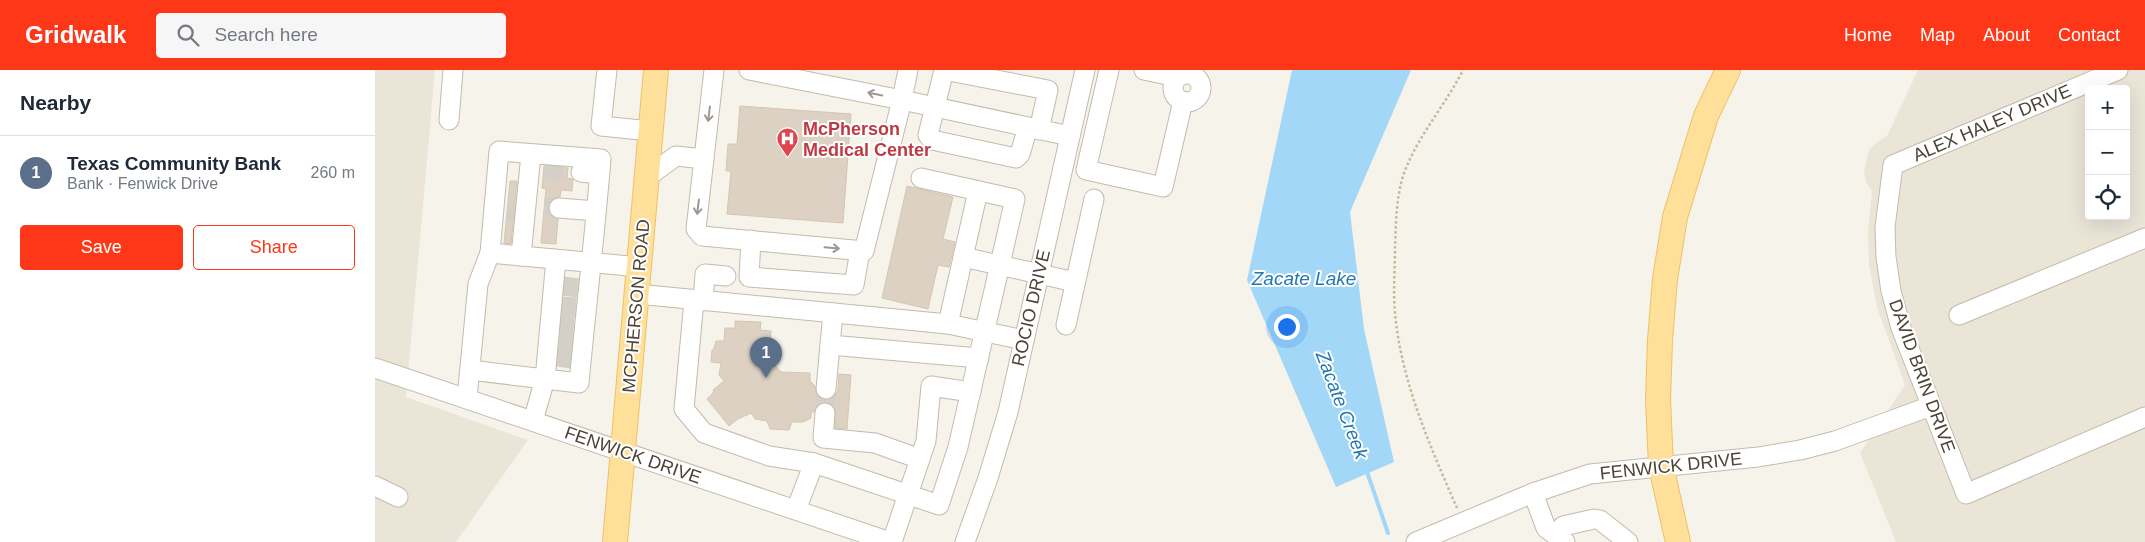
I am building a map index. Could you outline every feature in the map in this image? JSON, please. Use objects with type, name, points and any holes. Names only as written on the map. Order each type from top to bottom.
[{"type":"main road","name":"MCPHERSON ROAD","points":[[615,542],[656,70]]},
{"type":"main road","points":[[1678,542],[1661,466],[1658,400],[1665,279],[1675,217],[1706,116],[1729,70]]},
{"type":"street","points":[[449,120],[453,70]]},
{"type":"street","points":[[607,70],[601,126],[651,131]]},
{"type":"street","points":[[714,70],[696,229],[702,236],[860,251]]},
{"type":"street","points":[[749,70],[818,77],[902,100],[1070,136]]},
{"type":"street","points":[[751,240],[749,277],[854,285],[860,251],[863,251],[908,70]]},
{"type":"street","points":[[943,70],[1048,90],[1034,129],[1021,154],[1016,158],[932,140],[928,135],[936,107],[943,70]]},
{"type":"street","name":"ROCIO DRIVE","points":[[965,542],[988,478],[1007,412],[1085,70]]},
{"type":"street","points":[[1106,70],[1086,170],[1163,187],[1183,102],[1192,102],[1196,99],[1201,92],[1201,82],[1194,75],[1190,74],[1181,74],[1177,77],[1144,70]]},
{"type":"street","name":"ALEX HALEY DRIVE","points":[[1893,165],[2118,70]]},
{"type":"street","points":[[470,370],[579,383],[566,332],[570,287],[590,262],[596,211],[582,167],[535,163],[499,151],[525,210]]},
{"type":"street","points":[[647,178],[676,156],[704,159]]},
{"type":"street","points":[[521,256],[525,210],[535,163]]},
{"type":"street","name":"DAVID BRIN DRIVE","points":[[1893,165],[1885,227],[1886,257],[1890,283],[1901,328],[1967,494],[2145,417]]},
{"type":"street","points":[[725,276],[697,274],[698,300],[684,409],[704,433],[769,456],[813,463],[939,505],[958,447],[1015,199],[921,178]]},
{"type":"street","points":[[948,324],[978,191]]},
{"type":"street","points":[[1066,325],[1093,199]]},
{"type":"street","points":[[525,210],[596,211]]},
{"type":"street","points":[[467,398],[478,284],[490,254],[525,210]]},
{"type":"street","points":[[1959,315],[2145,238]]},
{"type":"street","points":[[490,254],[640,267]]},
{"type":"street","points":[[963,257],[1075,282]]},
{"type":"street","points":[[533,421],[545,379],[566,332],[570,287],[556,260]]},
{"type":"street","points":[[637,294],[948,324],[1024,340]]},
{"type":"street","points":[[826,389],[833,313]]},
{"type":"street","points":[[830,344],[979,358]]},
{"type":"street","name":"FENWICK DRIVE","points":[[375,368],[890,542]]},
{"type":"street","points":[[890,542],[926,441],[931,386],[971,392]]},
{"type":"street","name":"FENWICK DRIVE","points":[[1416,542],[1533,493],[1590,474],[1801,450],[1835,441],[1931,406]]},
{"type":"street","points":[[825,413],[823,438],[875,443],[920,458]]},
{"type":"street","points":[[796,510],[813,463]]},
{"type":"street","points":[[375,486],[399,497]]},
{"type":"street","points":[[1533,493],[1546,528],[1561,539],[1563,526],[1594,519],[1600,520],[1628,542]]},
{"type":"path","points":[[1457,508],[1412,392],[1399,341],[1395,314],[1395,284],[1396,221],[1403,176],[1421,139],[1445,103],[1463,70]]},
{"type":"shaded area","points":[[375,70],[435,70],[406,397],[528,440],[456,542],[375,542]]},
{"type":"shaded area","points":[[1918,70],[2145,70],[2145,542],[1896,542],[1860,453],[1905,385],[1877,307],[1869,265],[1868,232],[1872,191],[1866,182],[1864,171],[1869,150],[1878,141],[1887,136]]},
{"type":"water","name":"Zacate Lake","points":[[1292,70],[1411,70],[1350,212],[1364,329],[1394,462],[1336,487],[1247,280]]},
{"type":"building","name":"McPherson Medical Center","points":[[740,106],[851,114],[843,223],[727,214],[731,171],[726,171],[728,144],[737,144]]},
{"type":"building","points":[[544,166],[568,168],[567,178],[573,179],[572,191],[561,190],[560,197],[554,198],[548,207],[549,213],[558,219],[556,244],[541,243],[546,189],[542,188]]},
{"type":"building","points":[[510,181],[517,181],[511,244],[504,243]]},
{"type":"building","points":[[907,186],[953,197],[943,239],[955,242],[949,267],[938,265],[928,309],[882,298]]},
{"type":"building","points":[[735,321],[761,322],[760,330],[771,331],[769,359],[781,372],[810,373],[810,381],[815,386],[816,393],[820,398],[830,399],[835,396],[838,390],[839,374],[851,375],[847,429],[835,428],[835,409],[832,404],[825,402],[816,406],[814,412],[811,412],[811,418],[803,422],[792,422],[789,430],[770,429],[767,421],[755,419],[751,413],[729,426],[707,399],[714,392],[713,390],[724,381],[719,375],[721,363],[711,362],[712,350],[716,341],[724,341],[725,328],[735,328]]},
{"type":"waterway","name":"Zacate Creek","points":[[1366,469],[1388,533]]},
{"type":"tunnel","points":[[544,169],[568,171]]},
{"type":"tunnel","points":[[544,207],[559,208]]},
{"type":"tunnel","points":[[508,211],[518,213]]},
{"type":"tunnel","points":[[563,286],[578,288]]},
{"type":"tunnel","points":[[561,306],[576,307]]},
{"type":"tunnel","points":[[560,323],[574,324]]},
{"type":"tunnel","points":[[559,341],[573,342]]},
{"type":"tunnel","points":[[557,357],[572,359]]},
{"type":"tunnel","points":[[825,413],[826,389]]},
{"type":"place","name":"McPherson Medical Center","points":[[787,158]]},
{"type":"place","name":"Texas Community Bank","points":[[766,378]]}]
